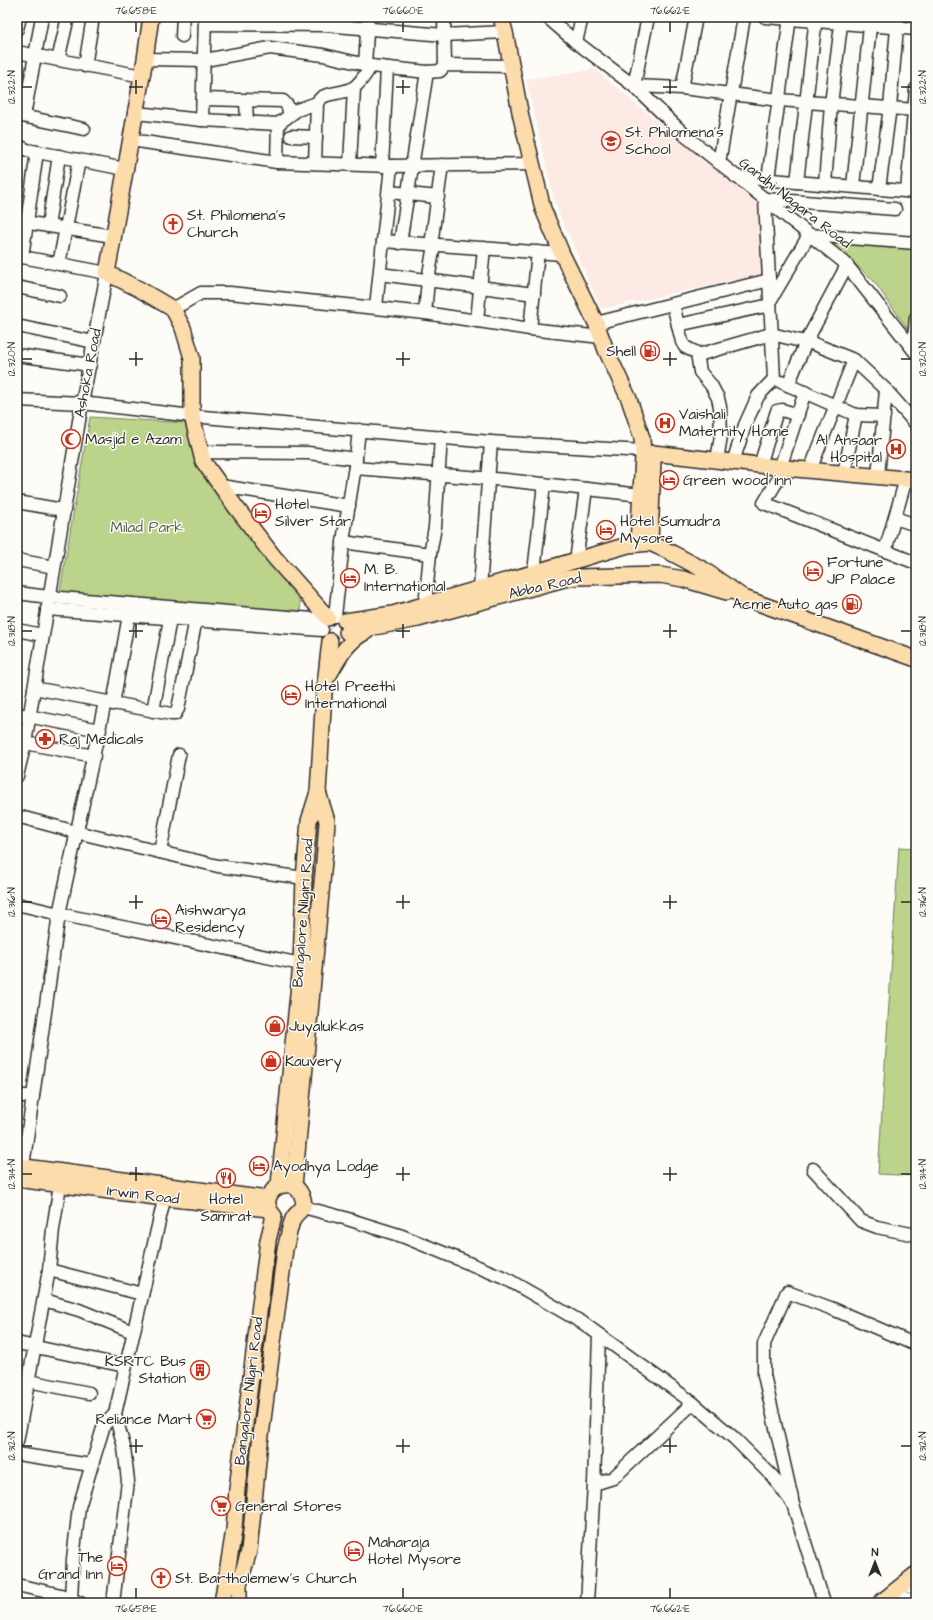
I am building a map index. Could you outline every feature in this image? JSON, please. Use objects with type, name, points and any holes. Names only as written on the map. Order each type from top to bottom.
[{"type":"main road","name":"Ashoka Road","points":[[107,273],[136,113],[151,17]]},
{"type":"main road","points":[[501,17],[543,209],[562,254],[600,322],[639,397],[651,434],[641,495],[644,544]]},
{"type":"main road","points":[[510,17],[540,164],[553,209],[600,322],[601,337],[630,399],[648,452],[644,544]]},
{"type":"main road","points":[[107,273],[139,289],[173,309],[183,328],[192,358],[192,416],[203,461],[274,557],[333,625],[387,616],[534,572],[603,553],[644,544]]},
{"type":"main road","points":[[648,452],[782,468],[911,479]]},
{"type":"main road","name":"Abba Road","points":[[644,544],[668,551],[704,570],[744,598]]},
{"type":"main road","points":[[578,577],[603,553]]},
{"type":"main road","name":"Abba Road","points":[[333,625],[381,626],[418,619],[564,579],[578,577],[660,575],[683,578],[744,598],[916,659]]},
{"type":"main road","name":"Bangalore Nilgiri Road","points":[[222,1603],[234,1530],[236,1489],[268,1240],[272,1191],[279,1185],[300,964],[304,878],[309,821],[318,792],[326,682],[333,625]]},
{"type":"main road","points":[[326,682],[343,652],[354,639],[366,631],[381,626]]},
{"type":"main road","points":[[294,1186],[327,821],[318,792]]},
{"type":"main road","name":"Irwin Road","points":[[19,1170],[60,1185],[166,1192]]},
{"type":"main road","name":"Irwin Road","points":[[19,1170],[271,1208]]},
{"type":"main road","points":[[239,1603],[240,1585],[249,1551],[259,1451],[285,1249],[303,1199],[300,1192],[294,1186],[287,1184],[279,1185]]},
{"type":"main road","points":[[885,1599],[909,1586],[916,1574]]},
{"type":"street","points":[[17,29],[20,17]]},
{"type":"street","points":[[42,17],[35,55],[20,116],[84,128]]},
{"type":"street","points":[[58,60],[68,17]]},
{"type":"street","points":[[85,66],[93,17]]},
{"type":"street","points":[[182,36],[183,17]]},
{"type":"street","points":[[145,59],[205,60],[270,48],[324,55],[368,66],[427,72],[440,71],[445,65],[444,17]]},
{"type":"street","name":"Gandhi Nagara Road","points":[[546,17],[634,86],[687,138],[847,265],[915,351]]},
{"type":"street","points":[[576,42],[582,17]]},
{"type":"street","points":[[648,17],[634,86],[682,88],[779,100],[915,110]]},
{"type":"street","points":[[682,88],[696,17]]},
{"type":"street","points":[[719,163],[732,95],[744,17]]},
{"type":"street","points":[[765,17],[898,22],[916,29]]},
{"type":"street","points":[[768,179],[790,18]]},
{"type":"street","points":[[797,182],[815,19]]},
{"type":"street","points":[[825,184],[831,104],[841,20]]},
{"type":"street","points":[[202,120],[205,21],[324,21],[368,23],[444,35],[505,32]]},
{"type":"street","points":[[853,186],[870,21]]},
{"type":"street","points":[[879,189],[890,107],[898,22]]},
{"type":"street","points":[[315,163],[318,103],[323,96],[340,94],[354,88],[361,81],[368,66],[368,23]]},
{"type":"street","points":[[17,52],[142,76]]},
{"type":"street","points":[[445,65],[511,66]]},
{"type":"street","points":[[376,307],[389,192],[387,166],[387,68]]},
{"type":"street","points":[[400,243],[427,72]]},
{"type":"street","points":[[350,164],[354,88]]},
{"type":"street","points":[[736,177],[911,191],[916,89]]},
{"type":"street","points":[[203,99],[283,101],[287,105],[290,114]]},
{"type":"street","points":[[246,100],[247,123]]},
{"type":"street","points":[[136,113],[202,120],[278,124],[297,110],[318,103]]},
{"type":"street","points":[[277,162],[278,124]]},
{"type":"street","points":[[291,136],[316,137]]},
{"type":"street","points":[[131,140],[277,162],[387,166],[532,164]]},
{"type":"street","points":[[107,273],[20,257],[24,150],[125,169]]},
{"type":"street","points":[[48,226],[59,156]]},
{"type":"street","points":[[59,264],[79,160]]},
{"type":"street","points":[[425,313],[442,165]]},
{"type":"street","points":[[389,192],[438,197]]},
{"type":"street","points":[[733,462],[745,425],[758,396],[774,379],[765,199],[895,209]]},
{"type":"street","points":[[22,222],[113,236]]},
{"type":"street","points":[[678,325],[770,303],[810,235],[916,243]]},
{"type":"street","points":[[383,241],[562,254]]},
{"type":"street","points":[[478,321],[484,248]]},
{"type":"street","points":[[530,329],[538,252]]},
{"type":"street","points":[[788,385],[806,342],[847,265]]},
{"type":"street","name":"Ashoka Road","points":[[17,776],[21,750],[23,715],[34,688],[63,510],[107,273]]},
{"type":"street","points":[[380,274],[534,294]]},
{"type":"street","points":[[600,322],[769,280]]},
{"type":"street","points":[[17,287],[60,296]]},
{"type":"street","points":[[173,309],[201,293],[230,293],[376,307],[530,329],[601,337]]},
{"type":"street","points":[[673,304],[682,342],[685,347],[695,351],[698,355],[700,372],[712,385],[718,398],[720,407],[721,436],[718,460]]},
{"type":"street","points":[[915,351],[916,318]]},
{"type":"street","points":[[17,326],[94,342]]},
{"type":"street","points":[[698,355],[771,334],[806,342],[854,360],[886,390],[916,424]]},
{"type":"street","points":[[17,355],[90,365]]},
{"type":"street","points":[[810,470],[854,360]]},
{"type":"street","points":[[774,379],[856,415],[884,416]]},
{"type":"street","points":[[878,476],[886,390]]},
{"type":"street","points":[[805,392],[782,468],[764,503],[916,564]]},
{"type":"street","points":[[17,400],[82,403],[192,416],[491,442],[648,452]]},
{"type":"street","points":[[760,465],[777,411],[782,410],[798,415]]},
{"type":"street","points":[[844,473],[856,415]]},
{"type":"street","points":[[48,603],[333,625],[359,430]]},
{"type":"street","points":[[425,605],[430,554],[435,528],[441,437]]},
{"type":"street","points":[[480,588],[491,442]]},
{"type":"street","points":[[201,454],[212,452],[308,453],[355,464],[641,495]]},
{"type":"street","points":[[885,551],[895,518],[911,479]]},
{"type":"street","points":[[534,572],[544,484]]},
{"type":"street","points":[[221,486],[349,506]]},
{"type":"street","points":[[576,561],[586,489]]},
{"type":"street","points":[[17,502],[63,510]]},
{"type":"street","points":[[895,518],[916,525]]},
{"type":"street","points":[[343,542],[430,554]]},
{"type":"street","points":[[17,560],[54,567]]},
{"type":"street","points":[[17,593],[48,603],[129,616],[170,619],[197,615]]},
{"type":"street","points":[[34,688],[175,714],[178,709],[197,615]]},
{"type":"street","points":[[19,1170],[33,1096],[59,914],[76,832],[100,730],[109,703],[129,616]]},
{"type":"street","points":[[153,711],[170,619]]},
{"type":"street","points":[[17,630],[42,635]]},
{"type":"street","points":[[23,715],[100,730]]},
{"type":"street","points":[[21,750],[94,756]]},
{"type":"street","points":[[160,852],[179,755]]},
{"type":"street","points":[[17,816],[76,832],[218,866],[304,878]]},
{"type":"street","points":[[17,904],[300,964]]},
{"type":"street","points":[[17,1096],[33,1096]]},
{"type":"street","points":[[813,1169],[861,1221],[877,1227],[916,1235]]},
{"type":"street","points":[[17,1442],[34,1346],[44,1300],[60,1185]]},
{"type":"street","points":[[113,1603],[128,1481],[124,1447],[115,1414],[166,1192]]},
{"type":"street","points":[[298,1212],[341,1217],[402,1236],[498,1275],[583,1323],[693,1403],[734,1438],[773,1477],[793,1504]]},
{"type":"street","points":[[49,1270],[142,1294]]},
{"type":"street","points":[[824,1603],[793,1504],[764,1375],[764,1344],[787,1292],[833,1309],[916,1345]]},
{"type":"street","points":[[44,1300],[79,1310],[133,1332]]},
{"type":"street","points":[[587,1603],[594,1484],[599,1335]]},
{"type":"street","points":[[17,1342],[125,1366]]},
{"type":"street","points":[[28,1381],[88,1393]]},
{"type":"street","points":[[594,1484],[613,1478],[693,1403]]},
{"type":"street","points":[[17,1584],[76,1601],[72,1559],[79,1507],[104,1425],[115,1414]]},
{"type":"street","points":[[17,1454],[91,1465]]},
{"type":"street","points":[[885,1599],[916,1601]]},
{"type":"shaded area","name":"St. Philomena's School","points":[[594,69],[759,205],[763,274],[601,309],[555,204],[526,79]]},
{"type":"green space","points":[[830,242],[916,249],[916,276],[910,332],[872,279]]},
{"type":"green space","name":"Milad Park","points":[[90,417],[188,423],[199,469],[300,598],[301,615],[59,596]]},
{"type":"green space","points":[[899,847],[916,848],[916,1176],[878,1174]]},
{"type":"place","name":"St. Philomena's School","points":[[611,141]]},
{"type":"place","name":"St. Philomena's Church","points":[[173,224]]},
{"type":"place","name":"Shell","points":[[650,351]]},
{"type":"place","name":"Vaishali Maternity Home","points":[[665,423]]},
{"type":"place","name":"Masjid e Azam","points":[[71,439]]},
{"type":"place","name":"Al Ansaar Hospital","points":[[896,449]]},
{"type":"place","name":"Green wood inn","points":[[669,480]]},
{"type":"place","name":"Hotel Silver Star","points":[[261,513]]},
{"type":"place","name":"Hotel Sumudra Mysore","points":[[606,530]]},
{"type":"place","name":"Fortune JP Palace","points":[[813,571]]},
{"type":"place","name":"M. B. International","points":[[350,578]]},
{"type":"place","name":"Acme Auto gas","points":[[852,604]]},
{"type":"place","name":"Hotel Preethi International","points":[[291,695]]},
{"type":"place","name":"Raj Medicals","points":[[45,739]]},
{"type":"place","name":"Aishwarya Residency","points":[[161,919]]},
{"type":"place","name":"Juyalukkas","points":[[275,1026]]},
{"type":"place","name":"Kauvery","points":[[271,1061]]},
{"type":"place","name":"Ayodhya Lodge","points":[[259,1166]]},
{"type":"place","name":"Hotel Samrat","points":[[226,1178]]},
{"type":"place","name":"KSRTC Bus Station","points":[[200,1370]]},
{"type":"place","name":"Reliance Mart","points":[[206,1419]]},
{"type":"place","name":"General Stores","points":[[221,1506]]},
{"type":"place","name":"Maharaja Hotel Mysore","points":[[354,1551]]},
{"type":"place","name":"The Grand Inn","points":[[117,1566]]},
{"type":"place","name":"St. Bartholemew's Church","points":[[161,1578]]}]
